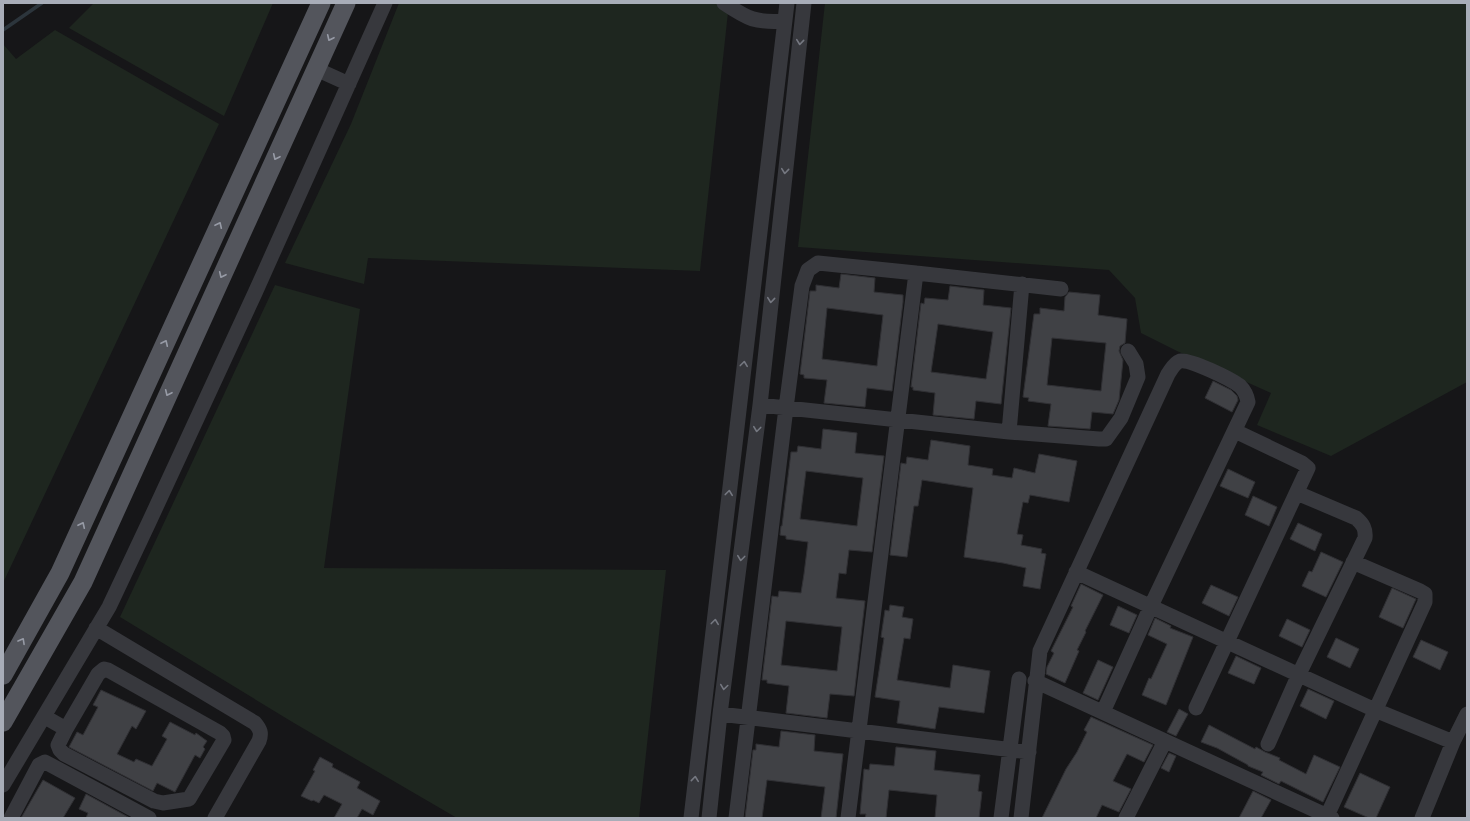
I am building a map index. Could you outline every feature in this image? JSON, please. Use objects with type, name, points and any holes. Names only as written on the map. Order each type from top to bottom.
[{"type":"main road","points":[[3,674],[60,573],[321,3]]},
{"type":"main road","points":[[3,722],[8,702],[83,582],[346,3]]},
{"type":"street","points":[[3,785],[45,717],[109,607],[385,3]]},
{"type":"street","points":[[724,3],[750,19],[768,22],[785,21]]},
{"type":"street","points":[[691,818],[702,713],[711,652],[787,3]]},
{"type":"street","points":[[709,818],[720,714],[760,405],[804,3]]},
{"type":"street","points":[[316,69],[349,84]]},
{"type":"street","points":[[736,818],[802,286],[808,270],[818,263],[916,272],[1061,289]]},
{"type":"street","points":[[848,818],[916,272]]},
{"type":"street","points":[[1009,432],[1022,284]]},
{"type":"street","points":[[760,405],[1009,432],[1106,439],[1121,418],[1138,377],[1136,364],[1128,351]]},
{"type":"street","points":[[1022,817],[1035,681],[1040,650],[1168,374],[1174,366],[1180,362],[1188,361],[1229,379],[1240,387],[1246,394],[1248,402],[1151,606],[1103,712]]},
{"type":"street","points":[[1196,708],[1307,473],[1308,468],[1305,465],[1235,431]]},
{"type":"street","points":[[1268,744],[1299,674],[1352,562],[1365,538],[1366,533],[1362,523],[1356,518],[1297,492]]},
{"type":"street","points":[[1035,681],[1330,817],[1425,602],[1425,594],[1420,591],[1352,562]]},
{"type":"street","points":[[1076,572],[1376,710],[1453,742]]},
{"type":"street","points":[[96,628],[255,723],[260,728],[261,735],[259,741],[215,818]]},
{"type":"street","points":[[711,652],[728,654]]},
{"type":"street","points":[[104,669],[220,733],[224,740],[189,798],[163,803],[154,801],[64,754],[58,746],[66,729],[98,674],[104,669]]},
{"type":"street","points":[[1001,818],[1019,679]]},
{"type":"street","points":[[720,714],[1029,752]]},
{"type":"street","points":[[1422,818],[1453,742],[1467,714]]},
{"type":"street","points":[[45,717],[66,729]]},
{"type":"street","points":[[1126,818],[1165,740]]},
{"type":"street","points":[[11,818],[39,765],[45,762],[149,818]]},
{"type":"shaded area","points":[[94,3],[273,3],[224,116],[69,28]]},
{"type":"shaded area","points":[[399,3],[729,3],[700,271],[368,258],[364,284],[285,263],[351,124]]},
{"type":"shaded area","points":[[825,3],[1467,3],[1467,382],[1331,456],[1257,425],[1271,393],[1177,351],[1141,333],[1135,298],[1109,270],[798,247]]},
{"type":"shaded area","points":[[55,30],[219,124],[3,583],[3,44],[16,59]]},
{"type":"shaded area","points":[[275,285],[360,309],[324,568],[666,570],[639,818],[457,818],[294,723],[120,617]]},
{"type":"building","points":[[841,274],[875,278],[874,292],[903,295],[892,391],[867,388],[865,407],[824,403],[827,380],[804,378],[804,375],[800,374],[810,291],[816,291],[816,285],[839,288]],"holes":[[[827,308],[883,315],[877,366],[822,359]]]},
{"type":"building","points":[[950,286],[984,290],[983,305],[1011,308],[1001,404],[976,401],[974,419],[933,415],[935,393],[913,390],[913,387],[911,387],[921,303],[924,304],[925,298],[948,300]],"holes":[[[938,324],[993,332],[986,379],[931,372]]]},
{"type":"building","points":[[1069,292],[1100,295],[1098,315],[1127,319],[1125,343],[1120,346],[1119,351],[1123,360],[1119,400],[1113,414],[1092,412],[1090,429],[1048,426],[1051,404],[1028,401],[1029,398],[1023,397],[1034,314],[1040,314],[1040,308],[1064,311],[1065,297]],"holes":[[[1052,338],[1106,343],[1101,391],[1047,385]]]},
{"type":"building","points":[[1213,381],[1231,390],[1237,396],[1238,400],[1232,412],[1205,398]]},
{"type":"building","points":[[823,429],[857,433],[855,453],[884,456],[872,552],[849,550],[846,574],[839,573],[836,598],[865,601],[854,696],[830,694],[827,718],[786,713],[789,686],[767,683],[767,680],[762,680],[772,596],[778,597],[779,591],[801,593],[804,574],[808,542],[786,539],[786,536],[780,535],[791,452],[797,452],[798,446],[821,449]],"holes":[[[806,471],[863,478],[857,526],[800,519]],[[786,621],[842,627],[837,671],[781,665]]]},
{"type":"building","points":[[931,440],[970,446],[968,465],[993,469],[992,475],[1012,478],[1014,468],[1035,473],[1039,454],[1077,461],[1069,502],[1030,495],[1028,503],[1023,502],[1017,534],[1023,535],[1021,545],[1042,549],[1041,553],[1046,554],[1040,589],[1023,586],[1026,568],[964,557],[973,488],[922,480],[918,506],[914,506],[907,557],[890,555],[901,463],[906,464],[907,457],[928,460]]},
{"type":"building","points":[[1228,469],[1255,482],[1248,498],[1220,486]]},
{"type":"building","points":[[1253,496],[1277,507],[1269,526],[1245,515]]},
{"type":"building","points":[[1298,523],[1322,534],[1315,551],[1290,539]]},
{"type":"building","points":[[1321,552],[1343,562],[1326,597],[1302,586],[1309,571],[1312,572]]},
{"type":"building","points":[[1081,584],[1103,595],[1085,631],[1086,632],[1077,650],[1079,651],[1065,683],[1046,674],[1047,667],[1054,653],[1051,651],[1073,607],[1071,606]]},
{"type":"building","points":[[1211,585],[1238,597],[1229,616],[1202,603]]},
{"type":"building","points":[[1392,588],[1416,599],[1403,628],[1379,617]]},
{"type":"building","points":[[890,605],[904,607],[902,617],[913,619],[910,639],[904,638],[897,680],[950,688],[953,665],[990,671],[984,713],[939,707],[935,729],[897,723],[900,701],[875,697],[884,638],[881,637],[885,610],[889,611]]},
{"type":"building","points":[[1118,606],[1137,615],[1129,633],[1110,625]]},
{"type":"building","points":[[1155,618],[1171,626],[1170,628],[1193,637],[1166,705],[1142,695],[1167,644],[1148,635]]},
{"type":"building","points":[[1287,619],[1310,630],[1302,647],[1279,636]]},
{"type":"building","points":[[1336,638],[1359,649],[1350,668],[1327,657]]},
{"type":"building","points":[[1421,640],[1448,652],[1440,670],[1413,657]]},
{"type":"building","points":[[1236,656],[1261,668],[1254,684],[1228,673]]},
{"type":"building","points":[[1098,660],[1113,667],[1098,700],[1083,693]]},
{"type":"building","points":[[1308,689],[1334,701],[1326,719],[1300,706]]},
{"type":"building","points":[[101,690],[146,711],[136,729],[132,726],[117,754],[134,762],[136,759],[152,766],[167,739],[162,736],[170,722],[195,735],[196,733],[207,741],[203,747],[205,749],[200,758],[195,755],[175,792],[157,783],[153,791],[69,747],[77,732],[83,735],[98,707],[93,705]]},
{"type":"building","points":[[1179,709],[1188,714],[1176,736],[1167,732]]},
{"type":"building","points":[[1091,717],[1153,745],[1144,762],[1127,754],[1113,781],[1131,789],[1119,812],[1102,805],[1096,818],[1042,818],[1066,769],[1087,732],[1084,730]]},
{"type":"building","points":[[1209,725],[1255,749],[1256,747],[1280,758],[1279,760],[1306,774],[1314,755],[1340,767],[1323,802],[1281,781],[1279,784],[1261,775],[1263,772],[1248,766],[1217,748],[1201,742]]},
{"type":"building","points":[[781,731],[815,735],[814,751],[843,754],[836,818],[821,818],[825,787],[767,780],[762,818],[745,818],[753,750],[756,750],[756,744],[779,747]]},
{"type":"building","points":[[896,747],[936,751],[934,770],[980,775],[978,791],[982,792],[979,818],[935,818],[937,795],[889,790],[886,818],[865,818],[866,814],[860,814],[864,769],[869,770],[870,764],[894,766]]},
{"type":"building","points":[[1169,753],[1176,756],[1169,772],[1161,768]]},
{"type":"building","points":[[320,757],[333,764],[332,767],[360,782],[357,788],[380,801],[373,815],[362,809],[357,818],[334,818],[342,804],[324,795],[319,803],[301,796],[315,771],[313,770]]},
{"type":"building","points":[[1360,773],[1390,787],[1376,818],[1369,818],[1344,807]]},
{"type":"building","points":[[43,780],[75,798],[63,818],[21,818]]},
{"type":"building","points":[[1253,791],[1271,800],[1261,818],[1239,818]]},
{"type":"building","points":[[86,794],[130,818],[86,818],[88,813],[79,809]]},
{"type":"waterway","points":[[3,30],[42,3]]}]
